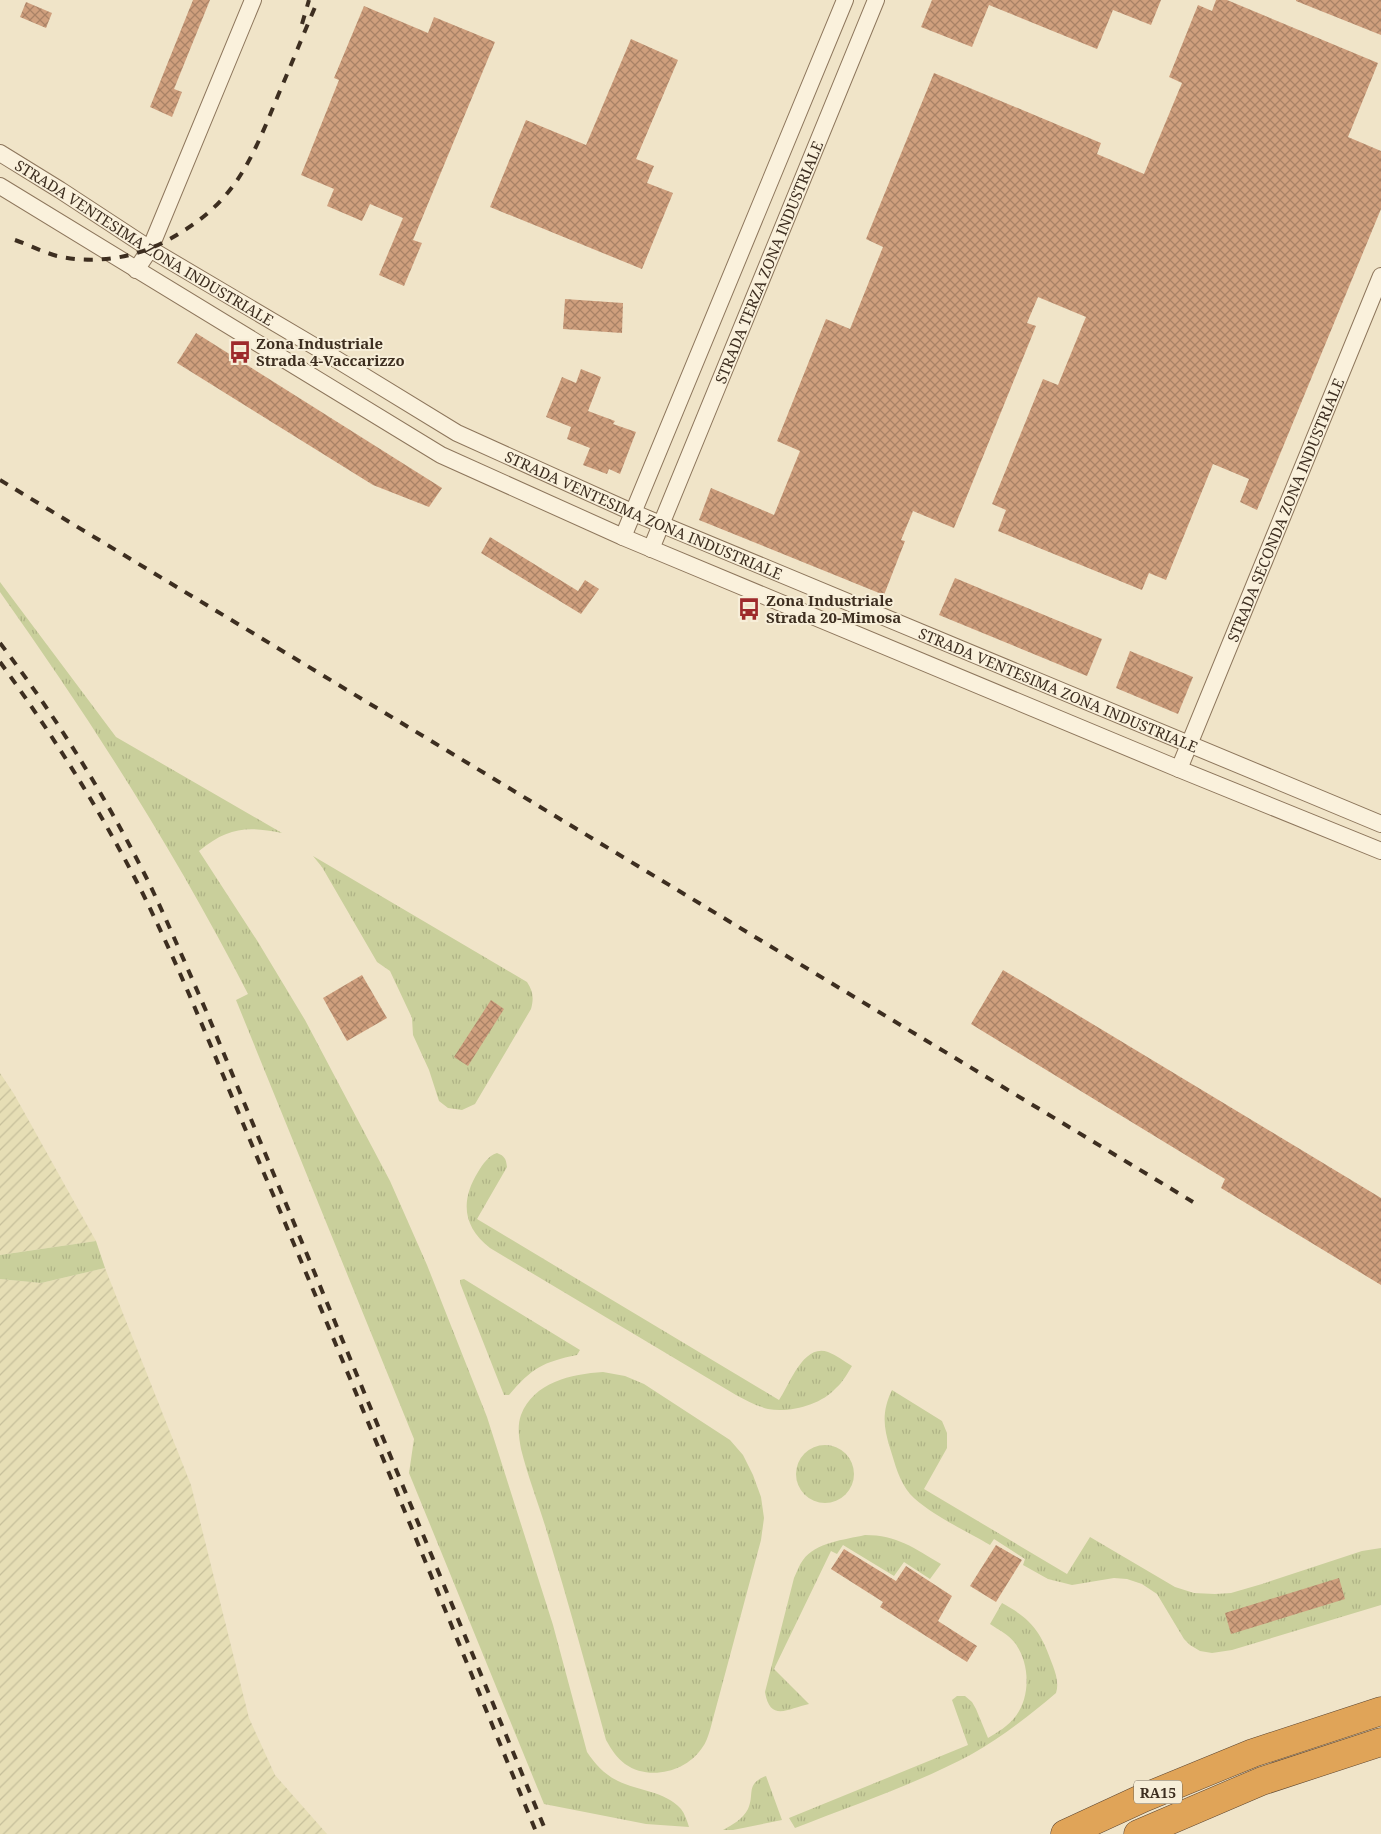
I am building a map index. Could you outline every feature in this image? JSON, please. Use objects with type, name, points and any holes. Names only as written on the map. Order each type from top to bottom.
[{"type":"highway","name":"RA15","points":[[1065,1834],[1143,1798],[1253,1753],[1381,1710]]},
{"type":"highway","name":"RA15","points":[[1138,1834],[1262,1781],[1381,1742]]},
{"type":"street","points":[[136,270],[150,249],[253,0]]},
{"type":"street","name":"STRADA TERZA ZONA INDUSTRIALE","points":[[623,537],[845,0]]},
{"type":"street","name":"STRADA TERZA ZONA INDUSTRIALE","points":[[651,549],[876,0]]},
{"type":"street","points":[[0,174],[5,156]]},
{"type":"street","name":"STRADA VENTESIMA ZONA INDUSTRIALE","points":[[5,156],[150,249],[457,433],[661,524],[1381,824]]},
{"type":"street","name":"STRADA VENTESIMA ZONA INDUSTRIALE","points":[[0,186],[441,455],[651,549],[1381,851]]},
{"type":"street","points":[[46,214],[60,190]]},
{"type":"street","name":"STRADA SECONDA ZONA INDUSTRIALE","points":[[1179,769],[1381,276]]},
{"type":"street","points":[[728,286],[754,297]]},
{"type":"street","points":[[318,380],[331,356]]},
{"type":"street","points":[[666,436],[692,448]]},
{"type":"street","points":[[771,599],[781,574]]},
{"type":"street","points":[[887,648],[898,622]]},
{"type":"shaded area","points":[[0,1073],[14,1094],[96,1241],[0,1255]]},
{"type":"shaded area","points":[[105,1268],[191,1485],[249,1718],[275,1775],[327,1834],[0,1834],[0,1279],[41,1283]]},
{"type":"green space","points":[[0,582],[116,737],[282,833],[258,829],[238,830],[219,837],[199,851],[258,942],[305,1020],[390,1181],[427,1265],[487,1417],[553,1625],[587,1752],[593,1761],[613,1779],[667,1798],[675,1803],[681,1809],[689,1827],[646,1824],[544,1804],[409,1473],[414,1439],[236,1000],[248,994],[162,839],[67,689],[0,592]]},
{"type":"green space","points":[[313,856],[527,982],[531,988],[531,1009],[475,1104],[462,1110],[448,1108],[439,1101],[429,1070],[413,1035],[412,1018],[390,971],[377,962],[322,867]]},
{"type":"green space","points":[[497,1153],[505,1158],[507,1167],[477,1219],[779,1400],[798,1367],[811,1354],[819,1351],[837,1356],[852,1366],[847,1375],[830,1394],[814,1403],[786,1410],[768,1409],[759,1406],[736,1395],[490,1248],[474,1231],[467,1213],[467,1203],[468,1193],[478,1172],[488,1158]]},
{"type":"green space","points":[[96,1241],[105,1268],[41,1283],[0,1279],[0,1255]]},
{"type":"green space","points":[[464,1279],[580,1350],[577,1355],[555,1360],[539,1368],[525,1378],[509,1395],[504,1395],[460,1283],[460,1280]]},
{"type":"green space","points":[[603,1372],[625,1376],[644,1384],[730,1440],[743,1455],[753,1475],[761,1497],[764,1518],[761,1540],[706,1742],[687,1763],[677,1768],[656,1773],[645,1772],[625,1764],[619,1759],[606,1740],[585,1662],[520,1445],[519,1423],[521,1415],[527,1404],[544,1387],[566,1378]]},
{"type":"green space","points":[[892,1390],[942,1421],[947,1433],[947,1448],[924,1489],[1067,1574],[1090,1537],[1175,1587],[1194,1593],[1215,1594],[1231,1593],[1362,1551],[1381,1548],[1381,1605],[1232,1650],[1212,1653],[1200,1651],[1184,1639],[1157,1594],[1142,1584],[1127,1579],[1114,1578],[1072,1585],[1048,1579],[1023,1565],[1025,1559],[994,1539],[990,1545],[937,1515],[917,1501],[906,1489],[900,1478],[886,1433],[885,1412]]},
{"type":"green space","points":[[825,1445],[836,1447],[849,1458],[854,1474],[852,1485],[841,1498],[825,1503],[814,1501],[801,1490],[796,1474],[798,1463],[809,1450]]},
{"type":"green space","points":[[865,1535],[887,1537],[896,1540],[941,1564],[930,1579],[904,1562],[894,1576],[843,1545],[837,1554],[831,1551],[774,1669],[809,1704],[781,1711],[771,1708],[765,1692],[794,1578],[799,1566],[809,1554],[823,1545]]},
{"type":"green space","points":[[1002,1603],[1029,1621],[1040,1636],[1055,1672],[1056,1693],[1016,1725],[972,1754],[951,1765],[907,1785],[795,1828],[789,1818],[968,1745],[952,1700],[957,1696],[965,1696],[972,1702],[988,1738],[1003,1729],[1015,1717],[1024,1700],[1027,1680],[1026,1670],[1024,1660],[1015,1643],[1007,1635],[990,1624]]},
{"type":"green space","points":[[766,1776],[782,1820],[733,1830],[723,1830],[746,1813],[755,1782]]},
{"type":"building","points":[[193,0],[210,0],[174,89],[182,92],[172,117],[150,107]]},
{"type":"building","points":[[932,0],[1161,0],[1151,25],[1113,10],[1097,49],[989,5],[972,47],[921,27]]},
{"type":"building","points":[[1216,0],[1227,0],[1378,63],[1348,137],[1381,151],[1381,209],[1257,510],[1240,502],[1249,479],[1213,464],[1166,580],[1149,573],[1142,590],[998,531],[1006,510],[992,504],[1043,379],[1058,385],[1086,317],[1038,297],[1027,323],[1036,326],[954,528],[913,511],[901,540],[905,541],[884,595],[699,520],[711,488],[774,515],[800,451],[777,441],[826,319],[850,329],[883,247],[866,239],[934,73],[1101,143],[1097,154],[1144,174],[1182,83],[1169,77],[1198,5],[1212,11]]},
{"type":"building","points":[[1381,0],[1381,35],[1296,1]]},
{"type":"building","points":[[26,2],[52,13],[46,28],[20,17]]},
{"type":"building","points":[[364,6],[428,33],[434,17],[495,42],[413,240],[422,243],[404,286],[379,275],[403,218],[370,204],[362,221],[327,206],[334,189],[301,175],[339,80],[334,78]]},
{"type":"building","points":[[631,39],[678,60],[636,159],[654,166],[647,183],[673,193],[642,269],[490,207],[526,120],[586,145]]},
{"type":"building","points":[[565,299],[623,303],[622,333],[563,329]]},
{"type":"building","points":[[196,333],[442,488],[429,507],[373,485],[177,363]]},
{"type":"building","points":[[581,369],[601,377],[588,411],[615,421],[613,424],[636,432],[620,474],[609,469],[607,474],[583,465],[590,448],[567,439],[571,427],[546,417],[562,377],[576,383]]},
{"type":"building","points":[[490,537],[578,591],[585,580],[599,589],[581,614],[481,553]]},
{"type":"building","points":[[955,578],[1102,639],[1087,676],[939,615]]},
{"type":"building","points":[[1130,651],[1193,677],[1178,714],[1116,688]]},
{"type":"building","points":[[1003,970],[1381,1198],[1381,1285],[1221,1188],[1225,1179],[971,1024]]},
{"type":"building","points":[[362,975],[387,1018],[347,1041],[323,998]]},
{"type":"building","points":[[491,1000],[504,1009],[468,1066],[454,1057]]},
{"type":"building","points":[[996,1545],[1022,1560],[996,1602],[970,1586]]},
{"type":"building","points":[[844,1549],[896,1581],[906,1566],[952,1596],[938,1621],[977,1646],[967,1662],[880,1607],[883,1602],[831,1569]]},
{"type":"building","points":[[1339,1578],[1345,1599],[1231,1634],[1225,1613]]},
{"type":"railway","points":[[302,24],[309,0]]},
{"type":"railway","points":[[15,240],[57,256],[98,260],[125,256],[151,248],[188,228],[207,214],[223,199],[247,164],[267,122],[318,0]]},
{"type":"railway","points":[[0,480],[1193,1202]]},
{"type":"railway","points":[[0,643],[42,700],[81,760],[117,822],[150,885],[207,1013],[547,1834]]},
{"type":"railway","points":[[0,662],[58,746],[94,804],[161,931],[306,1272],[537,1834]]},
{"type":"place","name":"Zona Industriale Strada 4-Vaccarizzo","points":[[240,352]]},
{"type":"place","name":"Zona Industriale Strada 20-Mimosa","points":[[749,609]]}]
